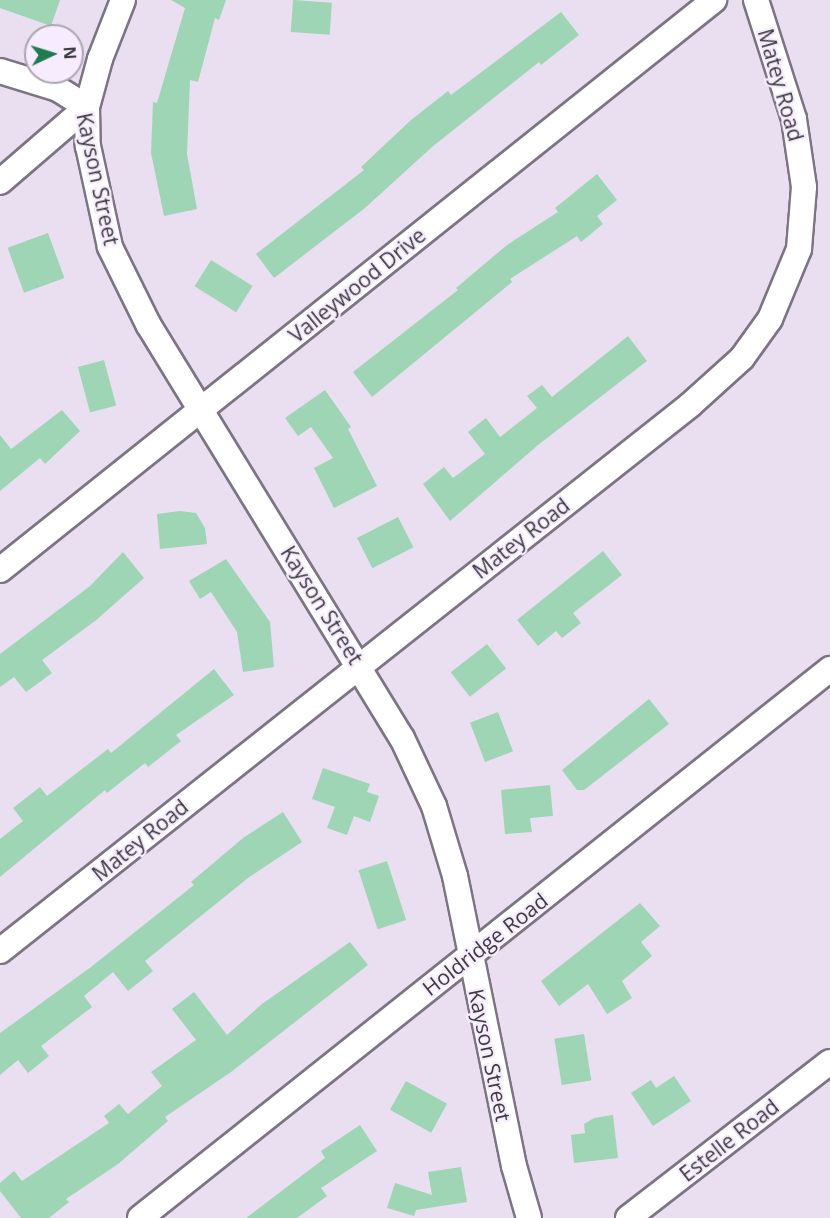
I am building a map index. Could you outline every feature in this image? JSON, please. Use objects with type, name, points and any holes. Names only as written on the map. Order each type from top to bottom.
[{"type":"street","points":[[0,182],[87,107],[100,59],[123,0]]},
{"type":"street","name":"Valleywood Drive","points":[[0,570],[714,0]]},
{"type":"street","name":"Matey Road","points":[[0,951],[690,405],[742,358],[770,319],[799,249],[804,187],[794,119],[756,0]]},
{"type":"street","name":"Kayson Street","points":[[0,70],[58,89],[87,107],[88,146],[110,247],[148,324],[402,738],[434,806],[454,876],[469,957],[529,1218]]},
{"type":"street","name":"Holdridge Road","points":[[140,1218],[830,669]]},
{"type":"street","name":"Estelle Road","points":[[628,1218],[830,1062]]},
{"type":"building","points":[[0,0],[60,0],[52,24],[45,24],[0,8]]},
{"type":"building","points":[[171,0],[226,0],[219,20],[215,18],[198,82],[190,80],[187,154],[197,209],[164,216],[151,153],[153,102],[157,103],[185,8]]},
{"type":"building","points":[[293,0],[332,3],[330,35],[291,32]]},
{"type":"building","points":[[561,12],[579,35],[541,65],[539,62],[432,147],[365,208],[274,278],[256,254],[364,170],[361,167],[411,120],[448,91],[451,95]]},
{"type":"building","points":[[597,174],[617,200],[597,216],[603,224],[581,242],[577,236],[510,279],[512,282],[372,397],[353,372],[458,290],[456,288],[507,245],[558,212],[555,208]]},
{"type":"building","points":[[48,233],[64,278],[24,293],[8,248]]},
{"type":"building","points":[[211,260],[253,286],[236,312],[195,286]]},
{"type":"building","points":[[628,336],[647,361],[538,445],[450,521],[423,484],[444,467],[453,478],[485,454],[468,432],[486,418],[500,437],[537,408],[527,396],[542,385],[552,397]]},
{"type":"building","points":[[104,360],[116,405],[90,412],[78,367]]},
{"type":"building","points":[[325,390],[351,427],[348,429],[377,486],[334,508],[314,468],[333,458],[311,427],[298,436],[285,418]]},
{"type":"building","points":[[62,410],[80,431],[45,464],[40,458],[0,491],[0,435],[11,449]]},
{"type":"building","points":[[180,511],[196,513],[205,528],[207,544],[160,549],[157,514]]},
{"type":"building","points":[[398,517],[413,547],[372,568],[357,538]]},
{"type":"building","points":[[603,551],[622,575],[573,613],[581,623],[562,638],[556,631],[538,646],[517,620]]},
{"type":"building","points":[[123,552],[144,578],[95,621],[42,660],[52,673],[26,692],[14,677],[0,687],[0,654],[90,586]]},
{"type":"building","points":[[226,559],[270,622],[274,667],[243,672],[237,632],[211,592],[200,599],[189,581]]},
{"type":"building","points":[[487,644],[506,668],[470,697],[451,672]]},
{"type":"building","points":[[214,669],[234,695],[176,735],[181,741],[148,767],[145,763],[107,793],[105,790],[0,877],[0,839],[23,821],[13,808],[40,787],[47,796],[108,749],[111,753]]},
{"type":"building","points":[[649,699],[669,724],[584,790],[577,790],[562,770]]},
{"type":"building","points":[[498,712],[513,751],[485,762],[470,723]]},
{"type":"building","points":[[323,768],[370,784],[367,792],[379,796],[370,822],[354,816],[347,835],[327,828],[335,807],[312,799]]},
{"type":"building","points":[[550,785],[553,816],[530,818],[532,832],[505,834],[501,790]]},
{"type":"building","points":[[283,812],[302,842],[248,878],[145,961],[153,971],[128,991],[113,972],[84,996],[92,1007],[41,1046],[49,1056],[28,1073],[18,1060],[0,1075],[0,1033],[91,967],[194,885],[191,882],[243,838]]},
{"type":"building","points":[[387,861],[406,920],[378,929],[358,870]]},
{"type":"building","points":[[640,903],[660,926],[641,942],[652,956],[622,981],[632,998],[607,1014],[588,984],[559,1006],[541,981]]},
{"type":"building","points":[[350,942],[368,965],[231,1072],[165,1117],[168,1121],[118,1164],[66,1199],[69,1202],[49,1218],[21,1218],[0,1191],[0,1183],[14,1171],[22,1181],[109,1123],[104,1116],[119,1104],[128,1114],[162,1086],[151,1072],[196,1040],[172,1009],[194,992],[227,1035],[262,1004]]},
{"type":"building","points":[[584,1034],[591,1080],[562,1085],[554,1039]]},
{"type":"building","points":[[674,1076],[691,1101],[653,1126],[631,1093],[651,1080],[656,1088]]},
{"type":"building","points":[[406,1081],[447,1104],[431,1133],[390,1110]]},
{"type":"building","points":[[613,1115],[618,1158],[574,1163],[571,1135],[585,1133],[584,1124],[594,1118]]},
{"type":"building","points":[[360,1125],[377,1151],[321,1188],[327,1196],[297,1218],[246,1218],[325,1158],[321,1151]]},
{"type":"building","points":[[461,1167],[467,1202],[416,1210],[414,1216],[387,1208],[395,1183],[432,1195],[428,1172]]}]
